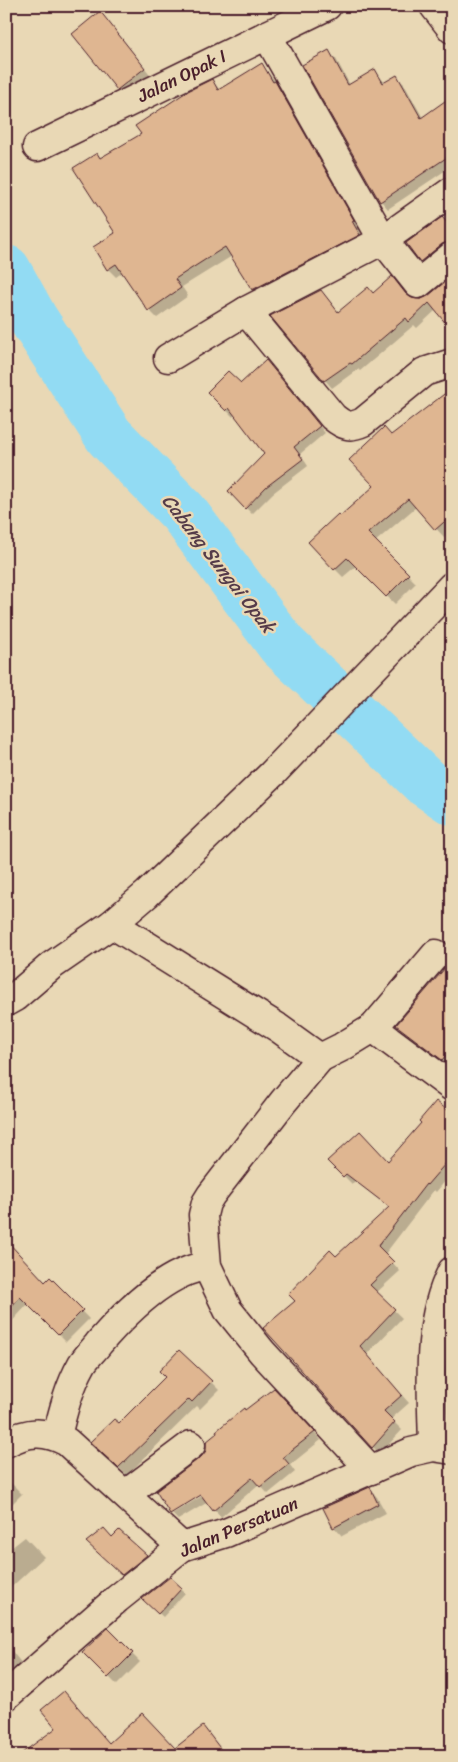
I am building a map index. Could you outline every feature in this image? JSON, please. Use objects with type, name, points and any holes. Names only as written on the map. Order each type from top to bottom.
[{"type":"street","name":"Jalan Opak I","points":[[38,147],[328,6]]},
{"type":"street","points":[[434,6],[452,29]]},
{"type":"street","points":[[267,35],[383,240],[418,284],[452,256]]},
{"type":"street","points":[[168,358],[246,311],[383,240],[452,191]]},
{"type":"street","points":[[246,311],[334,417],[342,424],[353,426],[363,422],[424,372],[452,363]]},
{"type":"street","points":[[6,1002],[16,997],[51,966],[112,924],[147,894],[272,774],[358,682],[452,586]]},
{"type":"street","points":[[112,924],[277,1027],[320,1058]]},
{"type":"street","points":[[371,1470],[262,1352],[228,1310],[207,1266],[203,1215],[206,1203],[283,1102],[320,1058],[342,1048],[373,1028],[436,954]]},
{"type":"street","points":[[373,1028],[452,1088]]},
{"type":"street","points":[[57,1436],[71,1386],[84,1362],[106,1335],[139,1302],[172,1279],[197,1267],[207,1266]]},
{"type":"street","points":[[442,1448],[433,1342],[436,1318],[446,1281],[452,1271]]},
{"type":"street","points":[[6,1442],[21,1435],[37,1433],[57,1436],[67,1442],[126,1494],[182,1547]]},
{"type":"street","points":[[126,1494],[190,1445]]},
{"type":"street","name":"Jalan Persatuan","points":[[6,1696],[117,1599],[182,1547],[226,1534],[411,1452],[442,1448]]},
{"type":"building","points":[[100,11],[145,68],[117,90],[72,34]]},
{"type":"building","points":[[329,50],[348,85],[375,69],[383,83],[397,75],[421,118],[452,96],[452,154],[380,202],[302,65]]},
{"type":"building","points":[[262,63],[273,82],[275,81],[354,220],[352,221],[360,235],[252,290],[225,247],[175,279],[181,288],[148,311],[116,264],[107,270],[93,247],[115,233],[73,168],[97,153],[100,158],[141,134],[135,126],[188,91],[212,79],[218,90]]},
{"type":"building","points":[[442,217],[452,228],[452,241],[442,244],[420,262],[406,243]]},
{"type":"building","points":[[392,276],[406,294],[412,298],[420,299],[428,296],[452,276],[452,331],[429,303],[409,322],[406,318],[352,364],[350,363],[324,381],[270,316],[321,290],[338,312],[368,287],[373,293]]},
{"type":"building","points":[[266,360],[320,426],[294,447],[303,459],[266,487],[245,509],[228,491],[264,454],[229,408],[226,411],[207,392],[228,371],[241,383]]},
{"type":"building","points":[[452,388],[452,515],[435,530],[408,499],[368,533],[409,574],[386,597],[347,558],[334,570],[308,542],[338,514],[340,516],[374,486],[349,460],[384,427],[391,435]]},
{"type":"building","points":[[452,960],[452,1048],[442,1060],[396,1025]]},
{"type":"building","points":[[436,1101],[452,1114],[452,1156],[426,1184],[378,1246],[394,1262],[370,1285],[395,1309],[360,1346],[402,1395],[384,1411],[395,1422],[372,1448],[263,1328],[295,1301],[288,1294],[330,1250],[336,1256],[389,1207],[346,1174],[343,1177],[327,1161],[360,1131],[388,1161],[421,1123],[419,1121]]},
{"type":"building","points":[[6,1240],[45,1282],[50,1277],[83,1310],[58,1335],[20,1297],[6,1312]]},
{"type":"building","points":[[179,1350],[212,1381],[192,1402],[189,1399],[118,1468],[90,1442],[114,1419],[119,1423],[165,1377],[159,1371]]},
{"type":"building","points":[[274,1388],[315,1432],[283,1457],[289,1464],[260,1487],[252,1478],[213,1511],[201,1495],[170,1514],[156,1491],[201,1457],[206,1451],[206,1442],[217,1433],[216,1431],[244,1408],[245,1410]]},
{"type":"building","points":[[370,1487],[378,1504],[333,1528],[323,1508]]},
{"type":"building","points":[[104,1528],[112,1537],[119,1530],[147,1555],[122,1575],[86,1542]]},
{"type":"building","points":[[170,1577],[182,1588],[158,1614],[142,1599]]},
{"type":"building","points":[[108,1628],[133,1653],[108,1678],[82,1652]]},
{"type":"building","points":[[64,1691],[109,1743],[142,1713],[175,1748],[203,1726],[226,1756],[18,1756],[56,1728],[41,1710]]},
{"type":"waterway","name":"Cabang Sungai Opak","points":[[6,270],[33,319],[109,436],[183,512],[282,645],[425,782],[452,800]]}]
